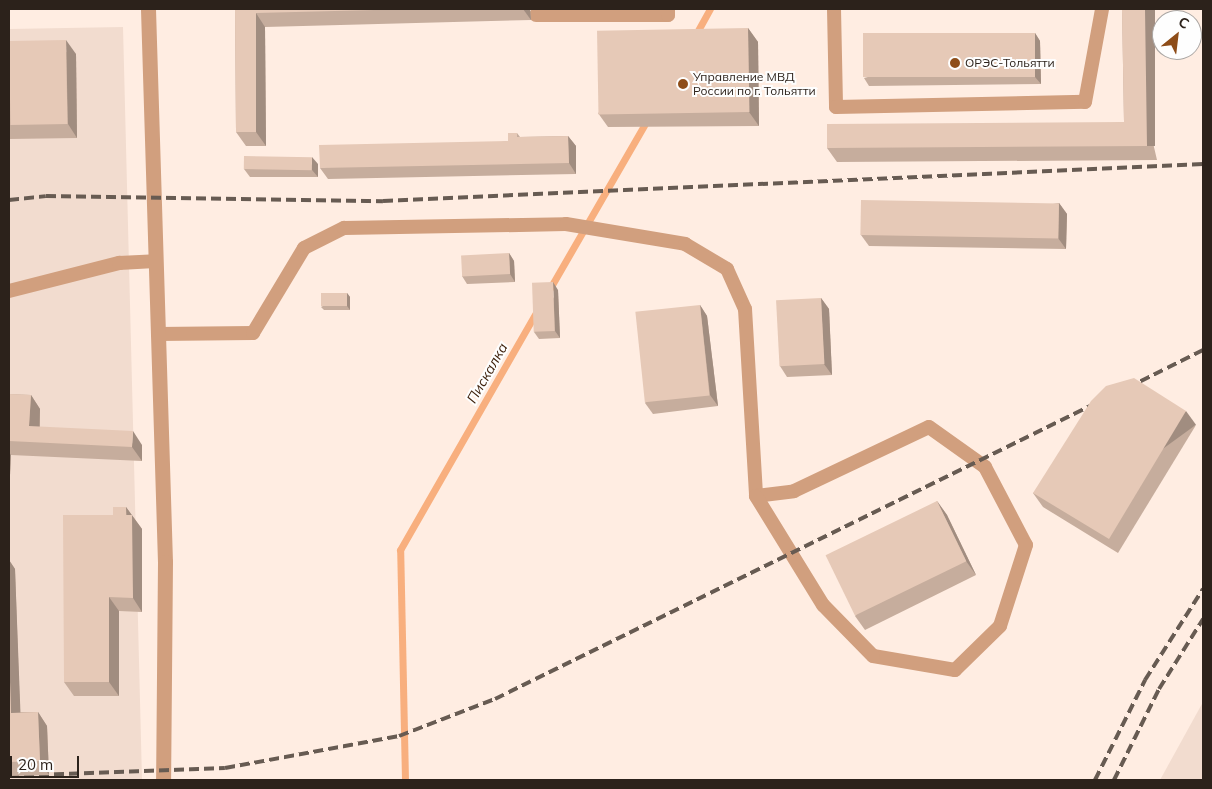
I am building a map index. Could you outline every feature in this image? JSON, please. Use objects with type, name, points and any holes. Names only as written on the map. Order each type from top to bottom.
[{"type":"street","points":[[148,9],[165,562],[163,780]]},
{"type":"lane","points":[[536,15],[668,15],[668,9]]},
{"type":"lane","points":[[834,9],[836,107],[1085,102],[1102,9]]},
{"type":"lane","points":[[158,334],[253,333],[304,248],[344,228],[566,224],[685,244],[727,269],[745,309],[756,496],[823,605],[873,656],[955,670],[1000,626],[1026,545],[985,467],[929,428],[794,491],[756,496]]},
{"type":"lane","points":[[9,291],[119,263],[155,260]]},
{"type":"shaded area","points":[[123,27],[142,780],[9,780],[9,29]]},
{"type":"shaded area","points":[[1203,702],[1203,780],[1160,780]]},
{"type":"building","points":[[235,9],[414,9],[256,13],[256,132],[236,132]]},
{"type":"building","points":[[1122,9],[1145,9],[1147,146],[827,148],[827,124],[1124,122]]},
{"type":"building","name":"Управление МВД России по г. Тольятти","points":[[748,28],[749,112],[598,115],[597,31]]},
{"type":"building","name":"ОРЭС-Тольятти","points":[[863,33],[1035,33],[1035,77],[863,77]]},
{"type":"building","points":[[66,40],[67,124],[10,125],[9,41]]},
{"type":"building","points":[[508,133],[517,133],[517,137],[568,136],[569,163],[320,168],[319,145],[508,141]]},
{"type":"building","points":[[244,156],[312,157],[312,170],[244,169]]},
{"type":"building","points":[[861,200],[1059,203],[1058,238],[860,235]]},
{"type":"building","points":[[509,253],[510,274],[462,276],[461,256]]},
{"type":"building","points":[[553,282],[555,331],[534,332],[532,283]]},
{"type":"building","points":[[321,293],[347,293],[347,306],[321,306]]},
{"type":"building","points":[[821,298],[824,364],[780,366],[776,300]]},
{"type":"building","points":[[700,305],[710,396],[645,402],[635,312]]},
{"type":"building","points":[[1134,378],[1186,411],[1109,539],[1033,493],[1091,401],[1106,386]]},
{"type":"building","points":[[9,394],[31,395],[29,426],[133,431],[132,447],[9,441]]},
{"type":"building","points":[[937,501],[966,561],[855,616],[826,555]]},
{"type":"building","points":[[113,507],[126,507],[126,515],[132,515],[133,598],[109,597],[109,682],[64,682],[63,515],[113,515]]},
{"type":"building","points":[[9,650],[11,713],[38,712],[40,761],[9,762]]},
{"type":"waterway","name":"Пискалка","points":[[696,34],[710,9]]},
{"type":"waterway","name":"Пискалка","points":[[549,290],[647,120]]},
{"type":"waterway","name":"Пискалка","points":[[405,780],[400,550],[537,311]]},
{"type":"railway","points":[[9,200],[46,196],[383,201],[1203,164]]},
{"type":"railway","points":[[1127,388],[1203,350]]},
{"type":"railway","points":[[9,776],[225,768],[399,736],[495,699],[1100,401]]},
{"type":"railway","points":[[1095,780],[1145,680],[1203,589]]},
{"type":"railway","points":[[1114,780],[1159,689],[1203,619]]},
{"type":"place","name":"ОРЭС-Тольятти","points":[[955,63]]},
{"type":"place","name":"Управление МВД России по г. Тольятти","points":[[683,84]]}]
